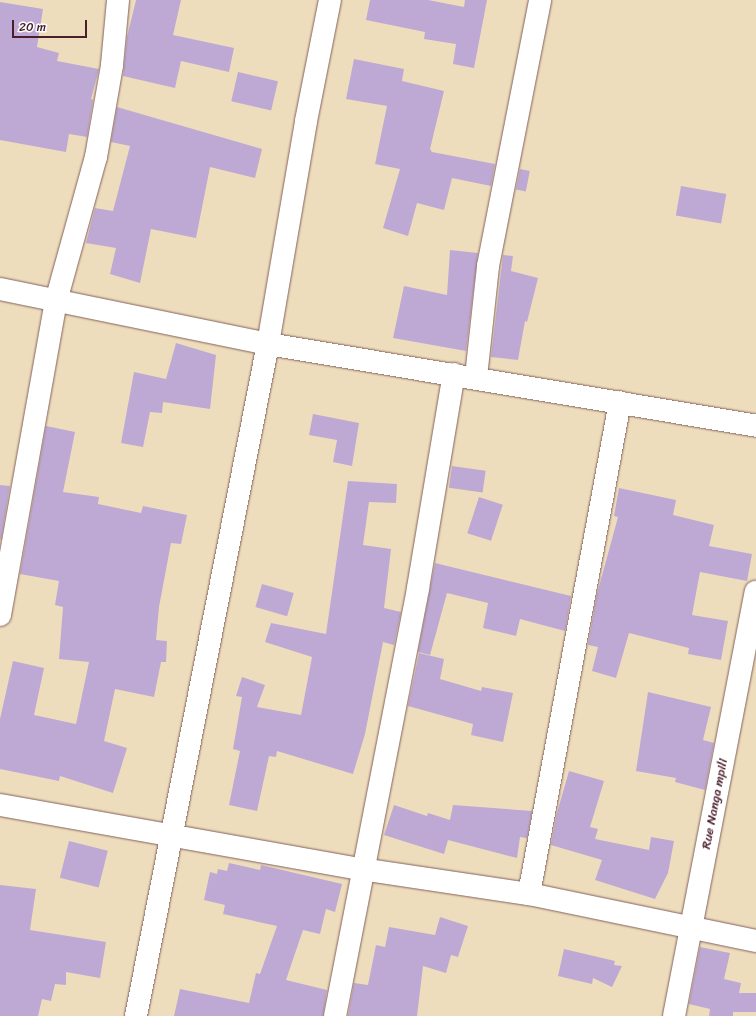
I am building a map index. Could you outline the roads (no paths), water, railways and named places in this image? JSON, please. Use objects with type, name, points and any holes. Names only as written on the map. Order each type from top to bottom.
[{"type":"street","points":[[0,615],[56,301],[96,157],[112,65],[118,0]]},
{"type":"street","points":[[136,1016],[172,835],[211,623],[268,344],[306,121],[330,0]]},
{"type":"street","points":[[476,377],[488,266],[540,0]]},
{"type":"street","points":[[0,290],[268,344],[476,377],[756,426]]},
{"type":"street","points":[[335,1016],[361,870],[418,588],[454,374]]},
{"type":"street","points":[[529,894],[620,402]]},
{"type":"street","name":"Rue Nanga mpili","points":[[674,1016],[756,592]]},
{"type":"street","points":[[0,805],[361,870],[529,894],[756,941]]}]
